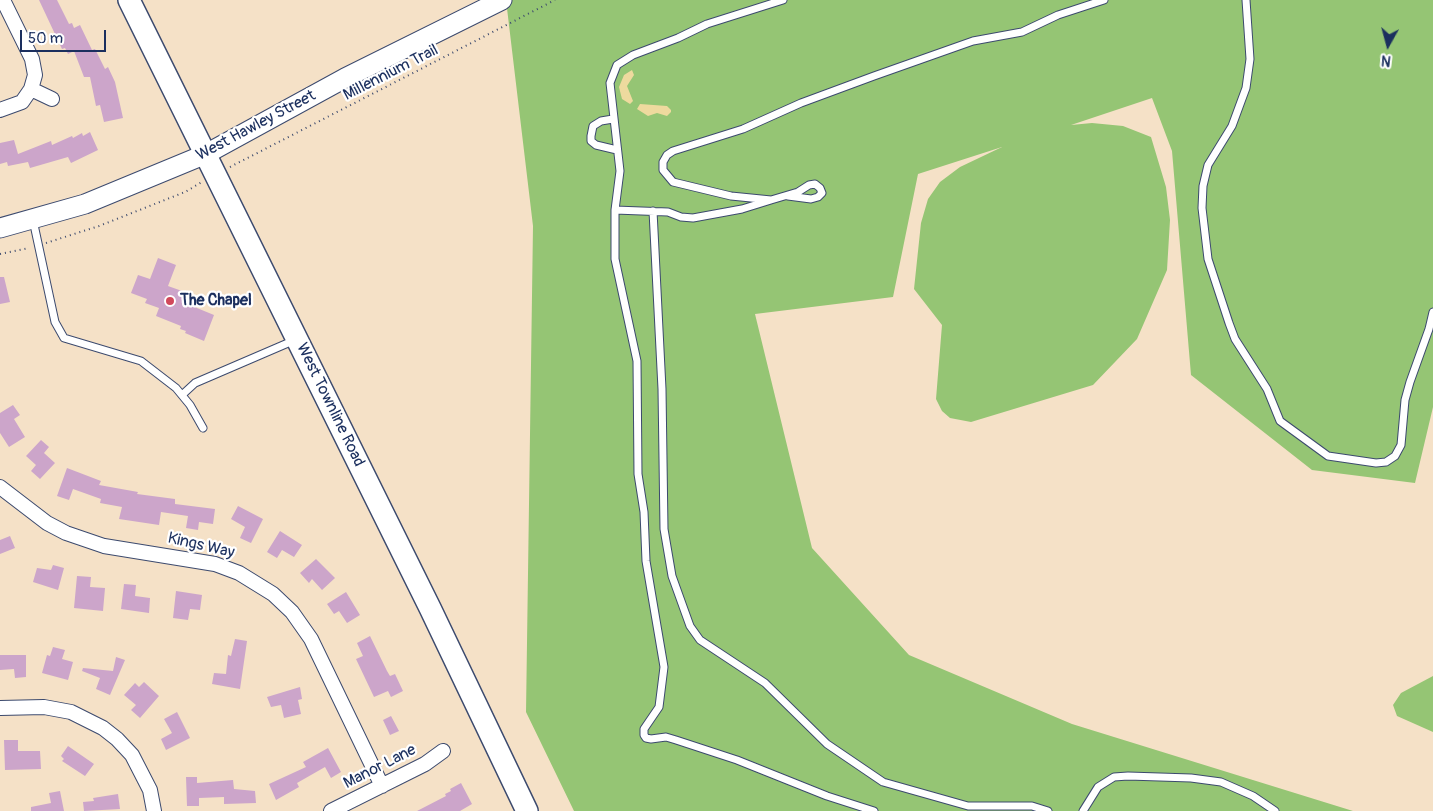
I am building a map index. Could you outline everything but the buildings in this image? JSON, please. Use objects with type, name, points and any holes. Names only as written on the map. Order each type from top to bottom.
[{"type":"main road","name":"West Townline Road","points":[[129,0],[430,608],[527,811]]},
{"type":"street","points":[[0,110],[22,102],[32,89],[35,67],[3,0]]},
{"type":"street","name":"West Hawley Street","points":[[0,228],[85,204],[206,154],[345,78],[502,0]]},
{"type":"street","points":[[32,89],[52,99]]},
{"type":"street","name":"Kings Way","points":[[0,488],[47,523],[66,533],[104,546],[215,564],[239,573],[273,594],[292,612],[312,639],[382,786]]},
{"type":"street","points":[[0,708],[44,708],[71,712],[103,728],[132,755],[150,790],[154,811]]},
{"type":"street","name":"Manor Lane","points":[[331,811],[425,764],[443,751]]},
{"type":"lane","points":[[783,0],[719,19],[623,60],[617,66],[610,83],[620,171],[615,210],[615,259],[637,361],[638,474],[644,512],[646,561],[664,667],[659,707],[644,729],[644,735],[646,738],[652,739],[666,738],[676,740],[737,760],[827,796],[874,811]]},
{"type":"lane","points":[[771,200],[731,196],[673,182],[663,170],[663,162],[666,155],[673,151],[736,132],[802,103],[874,76],[973,41],[1022,32],[1058,15],[1104,0]]},
{"type":"lane","points":[[1246,0],[1250,59],[1246,88],[1232,126],[1208,165],[1203,186],[1202,208],[1208,259],[1225,314],[1235,339],[1266,389],[1280,420],[1328,456],[1376,463],[1386,462],[1395,456],[1401,445],[1405,400],[1433,312]]},
{"type":"lane","points":[[613,119],[601,121],[594,126],[591,141],[596,145],[617,150]]},
{"type":"lane","points":[[615,210],[668,212],[680,217],[693,218],[742,209],[788,196]]},
{"type":"lane","points":[[652,211],[662,390],[664,529],[672,576],[690,626],[700,640],[765,683],[827,744],[883,782],[968,806],[1032,806],[1048,811]]},
{"type":"lane","points":[[32,220],[55,322],[64,338],[142,361],[182,395],[190,404],[203,428]]},
{"type":"lane","points":[[182,395],[195,383],[297,339]]},
{"type":"lane","points":[[1083,811],[1090,796],[1106,781],[1121,776],[1140,776],[1191,778],[1221,782],[1253,796],[1275,811]]},
{"type":"path","name":"Millennium Trail","points":[[236,164],[555,0]]},
{"type":"path","points":[[0,254],[38,246],[99,226],[200,183]]},
{"type":"green space","points":[[506,0],[1433,0],[1433,407],[1415,483],[1312,470],[1191,375],[1172,151],[1152,98],[1071,125],[1092,123],[1123,126],[1151,137],[1166,187],[1170,220],[1167,270],[1137,339],[1093,385],[971,422],[950,418],[942,411],[936,399],[942,325],[914,289],[921,223],[928,199],[940,182],[960,167],[1002,147],[918,174],[893,297],[755,314],[812,548],[909,655],[1072,724],[1353,811],[574,811],[526,712],[533,226]]},
{"type":"green space","points":[[1433,676],[1433,732],[1397,716],[1393,705],[1401,693]]},
{"type":"sand","points":[[632,70],[634,75],[627,86],[633,101],[630,104],[622,99],[619,87],[624,75]]},
{"type":"sand","points":[[640,104],[667,106],[671,112],[667,116],[657,113],[648,116],[637,109]]},
{"type":"place","name":"The Chapel","points":[[170,301]]}]
